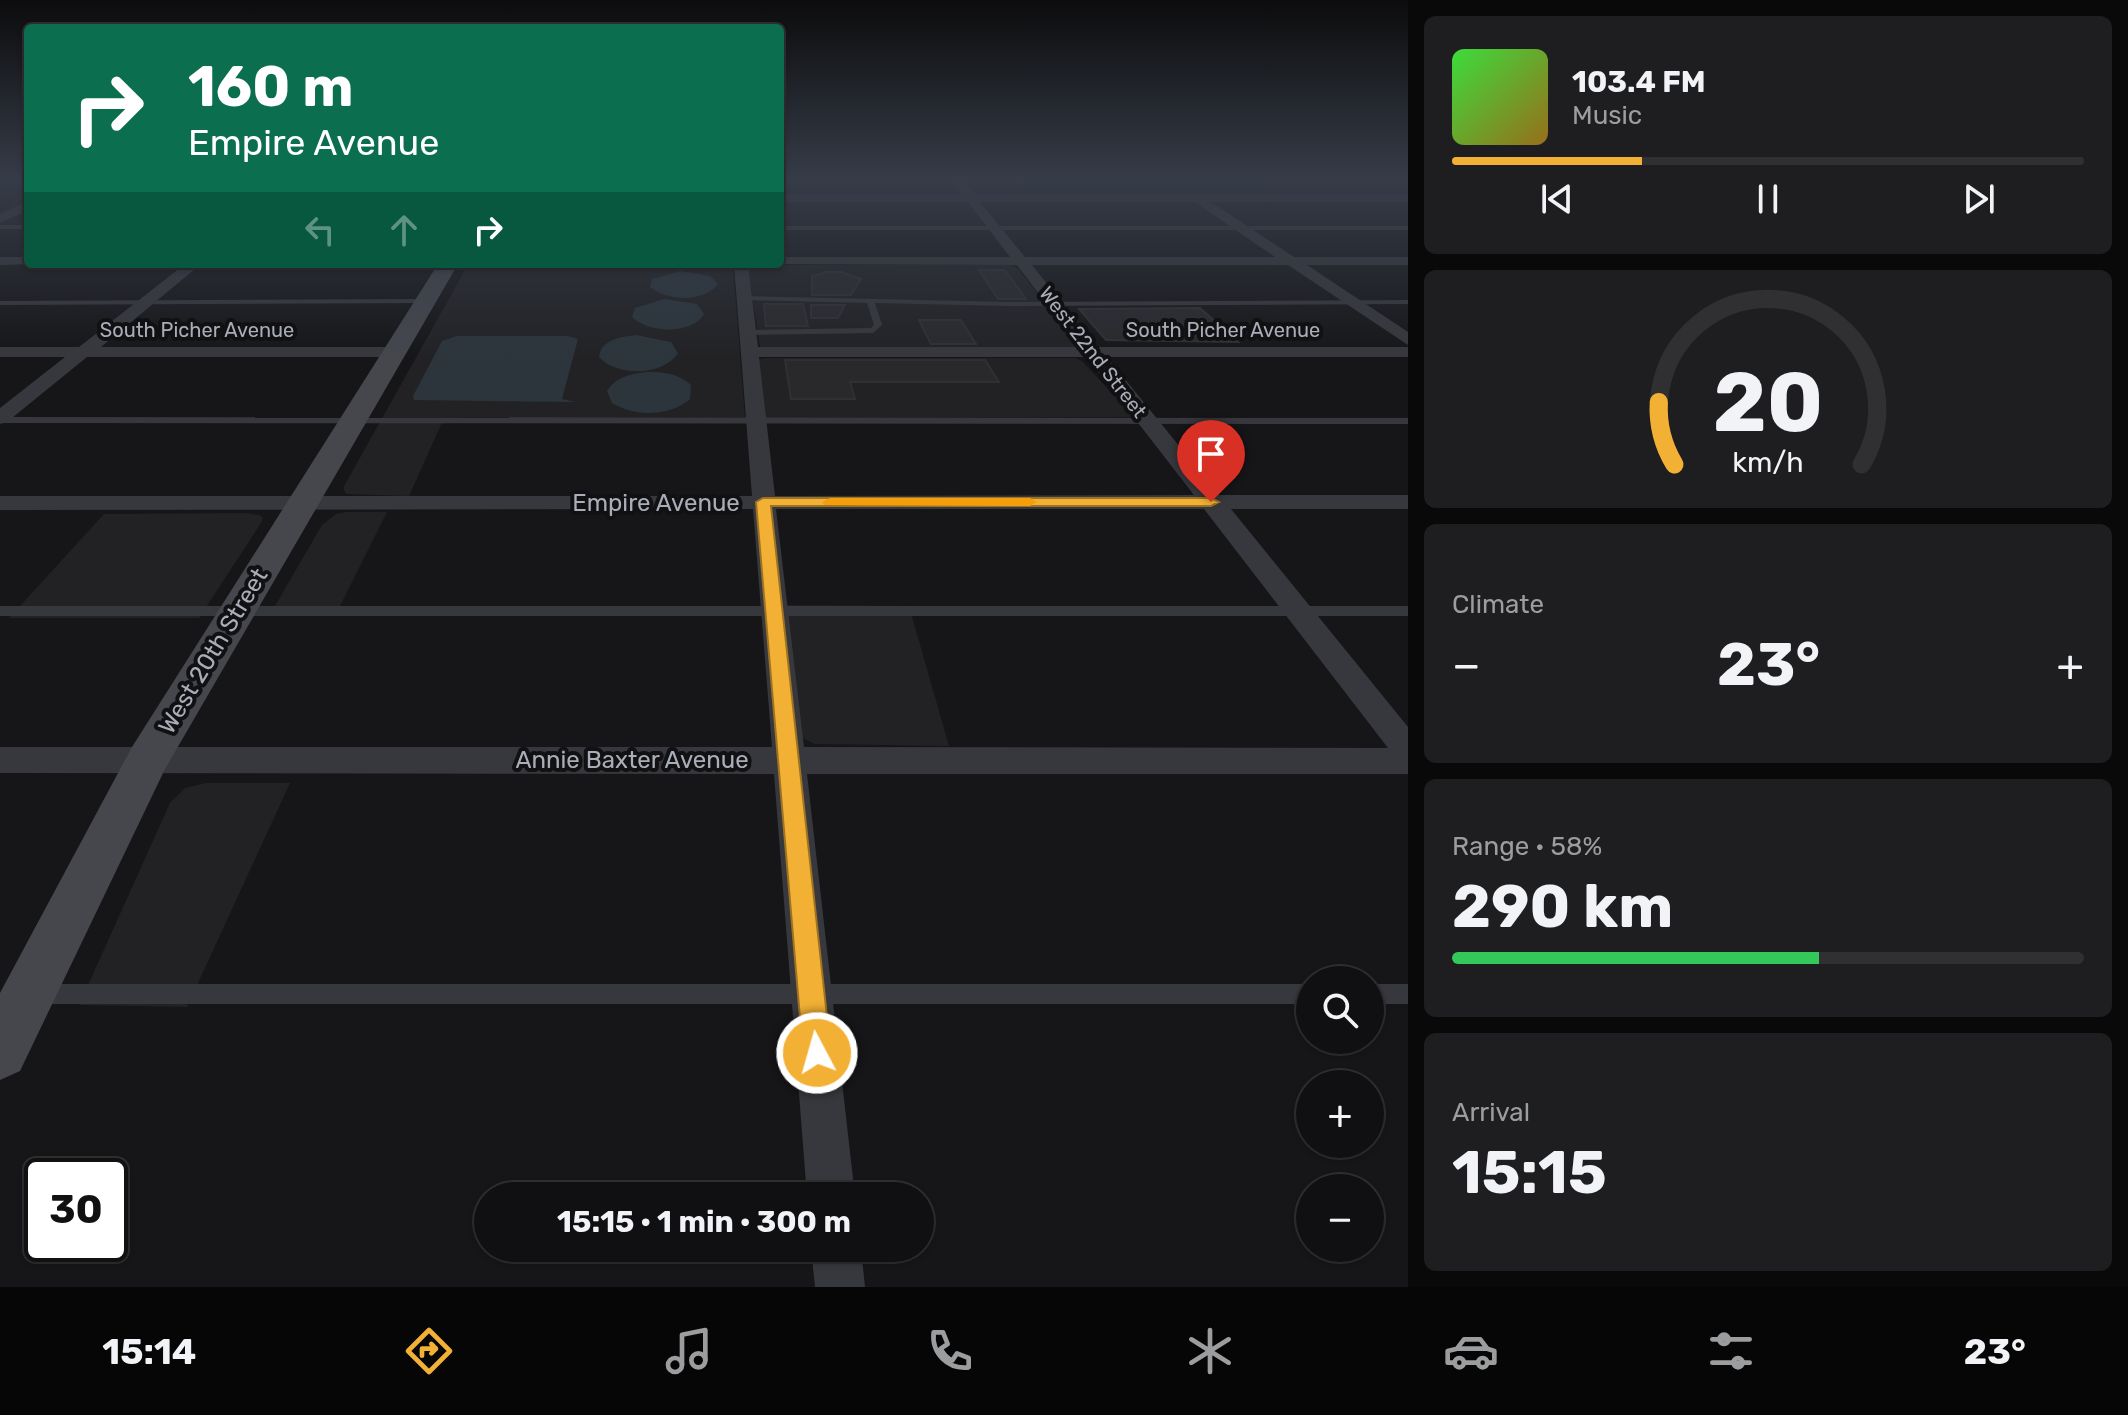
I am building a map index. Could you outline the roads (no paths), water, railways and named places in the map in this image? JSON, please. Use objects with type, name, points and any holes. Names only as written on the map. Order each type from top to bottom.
[{"type":"main road","name":"West 20th Street","points":[[0,1051],[14,994],[147,760],[446,268]]},
{"type":"street","name":"West 22nd Street","points":[[1004,239],[1408,750]]},
{"type":"street","points":[[1258,239],[1408,340]]},
{"type":"street","points":[[0,261],[24,261]]},
{"type":"street","points":[[784,261],[1408,261]]},
{"type":"street","points":[[0,419],[189,268]]},
{"type":"street","points":[[741,268],[830,1182]]},
{"type":"street","name":"South Picher Avenue","points":[[749,342],[1093,352],[1408,352]]},
{"type":"street","name":"South Picher Avenue","points":[[0,352],[394,352]]},
{"type":"street","name":"Empire Avenue","points":[[0,503],[1408,502]]},
{"type":"street","name":"Annie Baxter Avenue","points":[[0,760],[1408,761]]},
{"type":"street","points":[[837,1262],[840,1287]]},
{"type":"lane","points":[[744,298],[1055,304],[1408,302]]},
{"type":"lane","points":[[0,303],[425,301]]},
{"type":"lane","points":[[749,342],[873,330],[878,325],[870,301]]},
{"type":"lane","points":[[0,419],[1408,421]]},
{"type":"lane","points":[[0,611],[1408,611]]},
{"type":"lane","points":[[14,994],[1296,994]]},
{"type":"lane","points":[[1384,994],[1408,994]]}]
